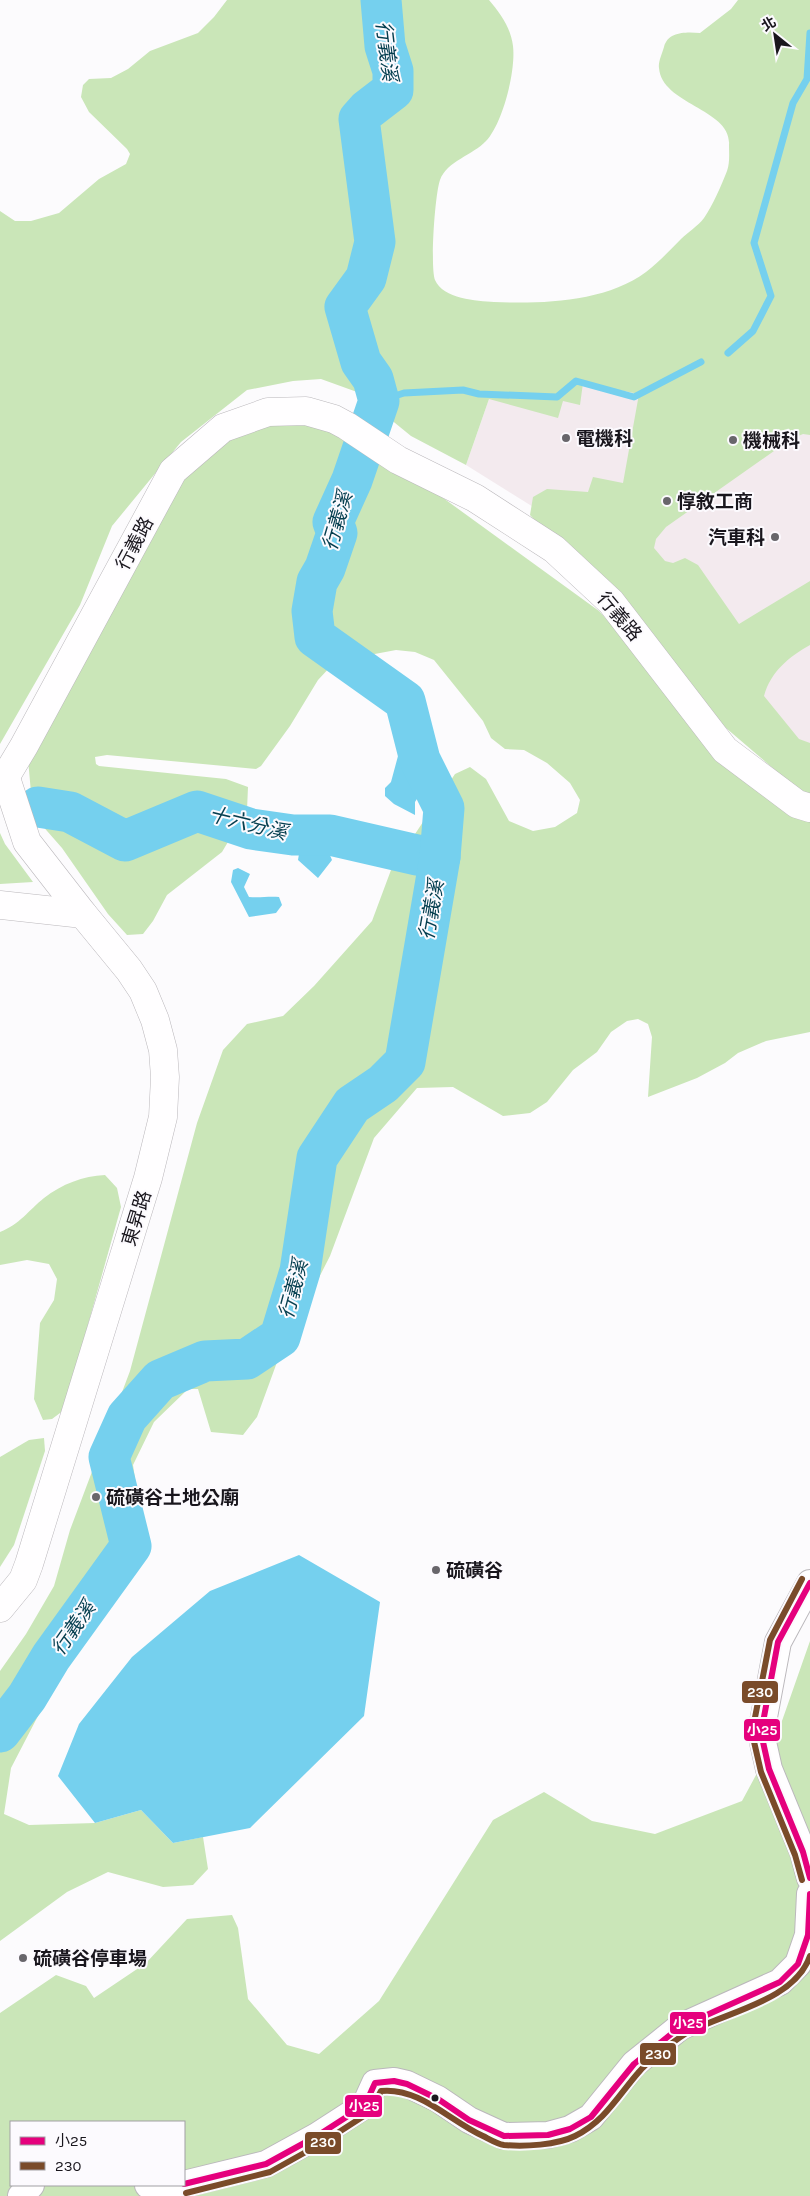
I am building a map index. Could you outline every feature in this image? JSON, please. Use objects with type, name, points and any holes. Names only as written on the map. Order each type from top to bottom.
[{"type":"street","name":"行義路","points":[[3,782],[173,471],[223,428],[268,412],[306,411],[347,426],[398,460],[474,498],[554,549],[611,602],[725,750],[797,804],[810,808]]},
{"type":"street","name":"東昇路","points":[[0,1608],[22,1580],[29,1564],[148,1178],[163,1117],[165,1077],[163,1050],[155,1020],[143,991],[129,970],[27,842],[3,782]]},
{"type":"street","points":[[0,905],[83,914]]},
{"type":"street","points":[[810,1583],[778,1642],[762,1733],[769,1769],[804,1852],[810,1878]]},
{"type":"street","points":[[185,2184],[266,2164],[317,2136],[365,2105],[375,2083],[394,2081],[407,2084],[438,2099],[469,2120],[504,2136],[548,2135],[570,2130],[591,2117],[634,2064],[680,2027],[780,1982],[798,1964],[808,1935],[810,1894]]},
{"type":"street","points":[[21,2196],[30,2186]]},
{"type":"shaded area","name":"惇敘工商","points":[[810,288],[810,781],[583,538],[466,465],[512,333]]},
{"type":"green space","points":[[227,0],[489,0],[504,21],[512,39],[512,68],[507,96],[498,122],[486,141],[443,173],[436,200],[433,260],[435,280],[445,291],[461,298],[513,303],[573,299],[612,290],[646,272],[702,221],[713,202],[728,168],[729,145],[727,133],[720,123],[672,91],[663,80],[659,66],[666,42],[674,35],[700,33],[731,9],[738,0],[810,0],[810,435],[803,434],[791,439],[666,527],[656,539],[654,548],[665,561],[673,563],[685,558],[698,565],[739,624],[810,581],[810,645],[776,672],[764,696],[799,739],[810,743],[810,800],[719,722],[530,515],[533,497],[547,489],[588,492],[593,477],[623,483],[639,394],[583,383],[580,405],[563,401],[558,418],[489,399],[466,465],[411,436],[357,392],[321,379],[293,381],[247,390],[181,442],[112,526],[80,605],[0,744],[0,211],[15,221],[31,221],[59,213],[99,179],[126,164],[130,154],[89,112],[81,97],[83,85],[89,79],[111,78],[128,69],[150,51],[198,33]]},
{"type":"green space","points":[[312,414],[388,458],[599,611],[705,728],[810,818],[810,1032],[766,1041],[738,1053],[725,1063],[697,1078],[648,1097],[652,1037],[648,1024],[638,1019],[627,1021],[611,1032],[597,1052],[573,1070],[547,1102],[530,1113],[503,1116],[453,1087],[417,1088],[374,1138],[330,1256],[280,1354],[257,1417],[243,1435],[211,1432],[198,1389],[188,1389],[154,1422],[133,1465],[141,1518],[134,1564],[81,1633],[11,1768],[4,1814],[29,1825],[95,1823],[141,1810],[173,1843],[203,1837],[208,1869],[193,1885],[163,1887],[108,1872],[67,1892],[0,1941],[0,1671],[26,1634],[54,1586],[70,1530],[130,1371],[197,1123],[223,1050],[247,1024],[283,1016],[314,986],[372,921],[391,870],[455,774],[470,767],[486,779],[509,821],[533,831],[555,827],[577,813],[580,800],[570,783],[547,763],[524,750],[505,749],[491,738],[483,721],[434,660],[415,652],[396,650],[332,665],[318,680],[290,726],[261,766],[256,769],[107,755],[95,757],[96,764],[99,766],[226,779],[248,787],[247,810],[222,852],[167,895],[153,921],[143,934],[127,935],[108,914],[62,848],[33,815],[28,759],[187,471],[229,439],[278,417]]},
{"type":"green space","points":[[0,833],[5,844],[33,882],[0,884]]},
{"type":"green space","points":[[105,1175],[117,1188],[121,1207],[64,1410],[52,1419],[43,1420],[34,1399],[40,1323],[54,1300],[57,1279],[49,1264],[27,1260],[0,1265],[0,1232],[18,1221],[44,1198],[58,1189],[81,1179]]},
{"type":"green space","points":[[44,1438],[45,1451],[14,1545],[0,1567],[0,1457],[29,1440]]},
{"type":"green space","points":[[810,1641],[810,2196],[0,2196],[0,2013],[56,1975],[86,1986],[94,1998],[146,1963],[187,1919],[232,1915],[238,1928],[248,1999],[287,2045],[319,2054],[379,2001],[493,1820],[544,1792],[592,1821],[655,1834],[742,1801],[776,1738]]},
{"type":"water","points":[[398,756],[412,757],[416,783],[420,794],[415,802],[415,815],[394,804],[385,796],[385,788],[391,782]]},
{"type":"water","points":[[322,847],[329,853],[332,860],[318,878],[298,860],[299,854],[306,851],[311,854],[315,849]]},
{"type":"water","points":[[238,868],[250,874],[244,887],[249,897],[279,897],[282,905],[276,913],[249,917],[231,882],[233,870]]},
{"type":"water","points":[[299,1555],[380,1602],[364,1716],[250,1828],[173,1843],[141,1810],[95,1823],[58,1776],[79,1724],[132,1657],[210,1591]]},
{"type":"waterway","name":"行義溪","points":[[0,1732],[27,1697],[51,1657],[131,1546],[109,1457],[127,1417],[160,1380],[205,1361],[247,1359],[280,1337],[300,1271],[317,1158],[352,1105],[383,1084],[405,1062],[440,857],[444,808],[420,760],[405,701],[315,637],[312,611],[317,582],[325,568],[337,533],[333,522],[352,480],[379,401],[373,379],[361,362],[345,307],[366,278],[375,242],[359,119],[367,110],[393,90],[393,71],[385,46],[381,0]]},
{"type":"waterway","points":[[728,353],[753,331],[771,296],[754,243],[793,103],[807,79],[810,33]]},
{"type":"waterway","points":[[379,401],[404,393],[463,390],[479,394],[557,397],[576,381],[634,397],[701,362]]},
{"type":"waterway","name":"十六分溪","points":[[38,807],[70,812],[125,841],[197,811],[251,829],[293,835],[330,835],[417,855],[440,857]]},
{"type":"transit line","name":"230","points":[[802,1579],[770,1640],[752,1733],[761,1772],[795,1855],[802,1880]]},
{"type":"transit line","name":"小25","points":[[810,1583],[778,1642],[761,1733],[769,1769],[803,1852],[810,1878]]},
{"type":"transit line","name":"小25","points":[[185,2184],[266,2164],[317,2136],[365,2105],[375,2083],[394,2081],[407,2084],[438,2099],[469,2120],[504,2136],[548,2135],[570,2129],[591,2117],[634,2064],[680,2027],[780,1982],[798,1964],[808,1935],[810,1894]]},
{"type":"transit line","name":"230","points":[[186,2193],[270,2172],[322,2143],[370,2112],[381,2091],[395,2091],[408,2094],[434,2106],[471,2130],[501,2144],[512,2146],[540,2145],[568,2139],[585,2130],[602,2116],[642,2068],[674,2041],[701,2026],[774,1995],[802,1972],[810,1956]]},
{"type":"place","name":"電機科","points":[[566,438]]},
{"type":"place","name":"機械科","points":[[733,440]]},
{"type":"place","name":"惇敘工商","points":[[667,501]]},
{"type":"place","name":"汽車科","points":[[775,537]]},
{"type":"place","name":"硫磺谷土地公廟","points":[[96,1497]]},
{"type":"place","name":"硫磺谷","points":[[436,1570]]},
{"type":"place","name":"硫磺谷停車場","points":[[23,1958]]}]
